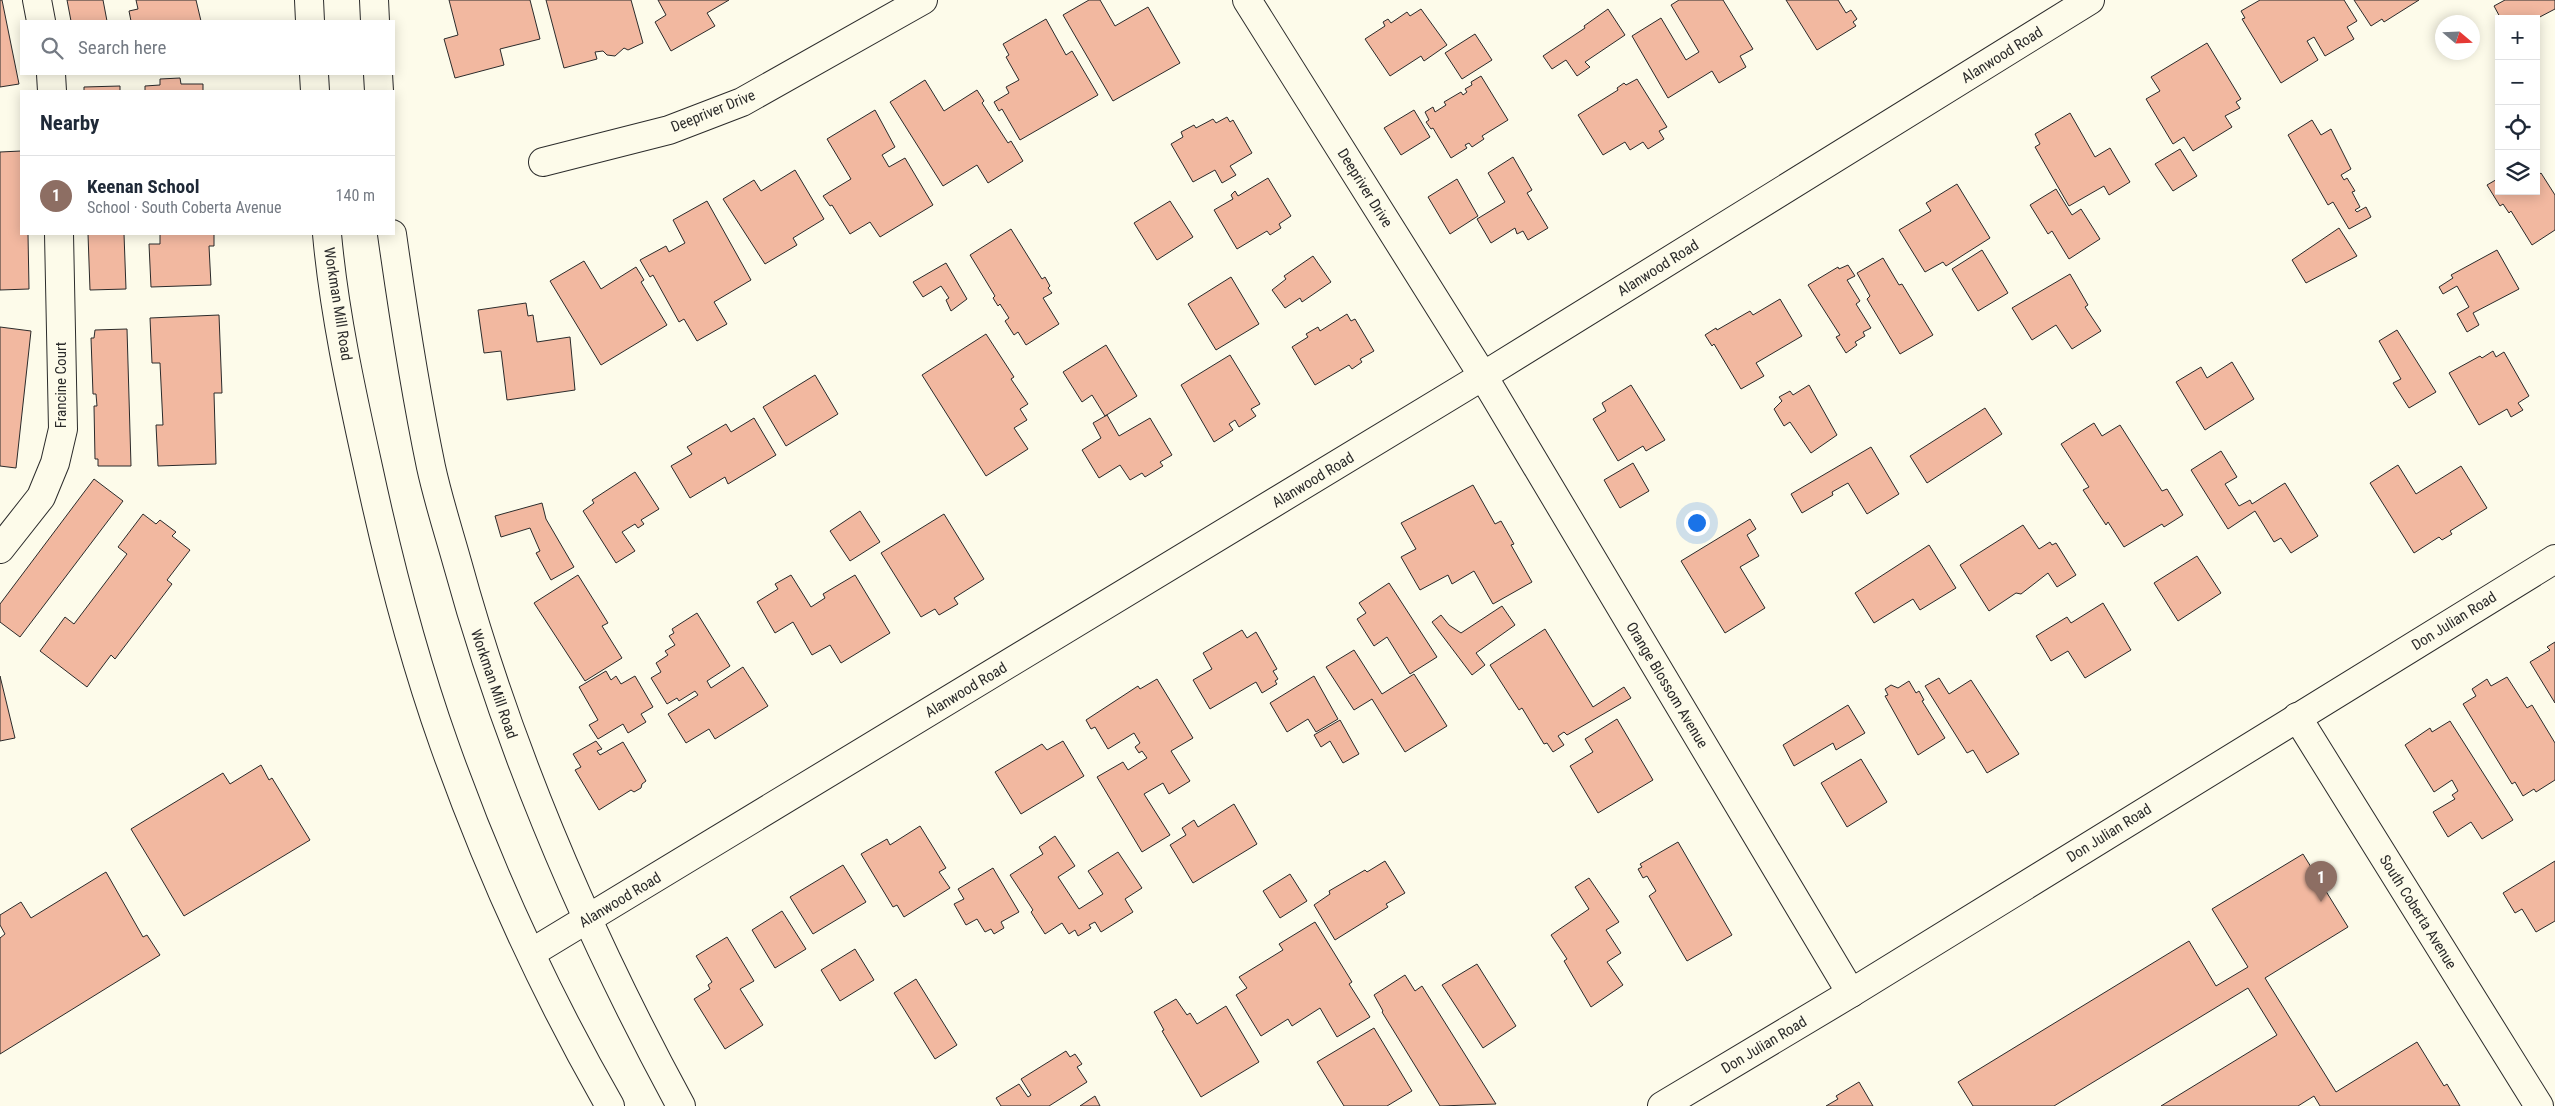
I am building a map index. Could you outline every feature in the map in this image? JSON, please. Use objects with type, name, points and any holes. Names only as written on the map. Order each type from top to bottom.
[{"type":"street","points":[[37,0],[41,20]]},
{"type":"street","points":[[309,0],[310,20]]},
{"type":"street","points":[[374,0],[374,20]]},
{"type":"street","name":"Deepriver Drive","points":[[543,162],[668,130],[742,102],[923,0]]},
{"type":"street","name":"Deepriver Drive","points":[[1247,0],[1483,376]]},
{"type":"street","name":"Alanwood Road","points":[[531,953],[1483,376],[2090,0]]},
{"type":"street","points":[[50,75],[52,90]]},
{"type":"street","points":[[314,75],[315,90]]},
{"type":"street","points":[[378,75],[379,90]]},
{"type":"street","name":"Francine Court","points":[[0,549],[41,497],[55,463],[62,429],[59,235]]},
{"type":"street","name":"Workman Mill Road","points":[[327,235],[351,393],[378,514],[414,648],[447,752],[484,846],[531,953],[610,1106]]},
{"type":"street","name":"Workman Mill Road","points":[[392,235],[404,324],[432,469],[473,622],[519,757],[587,920],[645,1039],[681,1106]]},
{"type":"street","name":"Orange Blossom Avenue","points":[[1483,376],[1851,993]]},
{"type":"street","name":"Don Julian Road","points":[[1672,1103],[2555,559]]},
{"type":"street","name":"South Coberta Avenue","points":[[2297,717],[2539,1106]]},
{"type":"building","points":[[0,0],[2,0],[19,84],[0,87]]},
{"type":"building","points":[[67,0],[103,0],[107,20],[71,20]]},
{"type":"building","points":[[136,0],[196,0],[201,20],[131,20],[129,11],[138,9]]},
{"type":"building","points":[[449,0],[530,0],[540,39],[500,49],[504,65],[455,78],[444,39],[458,35]]},
{"type":"building","points":[[546,0],[631,0],[643,43],[628,50],[624,48],[615,56],[607,55],[603,51],[595,52],[597,59],[564,68]]},
{"type":"building","points":[[658,0],[729,0],[707,13],[715,26],[671,51],[655,22],[666,15]]},
{"type":"building","points":[[1089,0],[1100,0],[1115,26],[1148,7],[1180,63],[1113,101],[1063,15]]},
{"type":"building","points":[[1679,0],[1723,0],[1753,49],[1740,56],[1746,67],[1719,83],[1712,71],[1668,98],[1632,36],[1661,18],[1686,60],[1699,52],[1671,5]]},
{"type":"building","points":[[1786,0],[1838,0],[1846,13],[1851,10],[1857,19],[1853,22],[1856,26],[1817,50]]},
{"type":"building","points":[[2260,0],[2344,0],[2357,21],[2347,27],[2354,39],[2325,56],[2314,37],[2307,41],[2318,60],[2281,83],[2242,19],[2245,18],[2241,11]]},
{"type":"building","points":[[2354,0],[2419,0],[2384,22],[2382,19],[2371,26]]},
{"type":"building","points":[[2505,0],[2555,0],[2555,9],[2540,17],[2540,15],[2499,15],[2494,6]]},
{"type":"building","points":[[1421,9],[1447,45],[1424,61],[1421,56],[1390,76],[1365,39],[1385,26],[1383,22],[1388,19],[1391,23],[1407,12],[1410,16]]},
{"type":"building","points":[[1608,9],[1625,35],[1585,62],[1590,67],[1577,76],[1566,60],[1552,69],[1543,56],[1585,28],[1584,26]]},
{"type":"building","points":[[1046,19],[1066,55],[1072,51],[1098,95],[1020,140],[1002,109],[999,111],[994,102],[1009,93],[1006,87],[1019,80],[1006,57],[1009,55],[1003,44]]},
{"type":"building","points":[[1475,34],[1492,60],[1462,79],[1445,53]]},
{"type":"building","points":[[2207,43],[2241,99],[2236,102],[2240,108],[2225,116],[2232,127],[2193,151],[2184,137],[2173,144],[2146,99],[2160,91],[2151,77]]},
{"type":"building","points":[[1481,76],[1508,120],[1482,136],[1484,139],[1472,147],[1469,143],[1465,145],[1467,148],[1451,158],[1433,128],[1431,129],[1426,122],[1429,120],[1425,112],[1433,107],[1435,112],[1446,105],[1444,102],[1461,92],[1463,95],[1467,92],[1465,89],[1472,85],[1471,82]]},
{"type":"building","points":[[180,78],[181,84],[203,84],[203,90],[145,90],[145,86],[160,85],[160,79]]},
{"type":"building","points":[[1637,79],[1667,127],[1659,131],[1664,139],[1648,149],[1643,142],[1630,150],[1625,142],[1603,155],[1578,115],[1618,90],[1617,88],[1624,83],[1626,85]]},
{"type":"building","points":[[925,80],[944,111],[977,90],[984,101],[982,103],[1008,143],[1011,141],[1023,161],[988,183],[977,165],[943,186],[890,102]]},
{"type":"building","points":[[120,86],[120,90],[84,90],[84,87]]},
{"type":"building","points":[[875,110],[895,147],[882,155],[889,167],[905,158],[933,205],[880,237],[870,222],[850,234],[832,205],[830,206],[823,196],[851,179],[827,139]]},
{"type":"building","points":[[1414,110],[1430,137],[1401,155],[1384,128]]},
{"type":"building","points":[[2070,113],[2095,157],[2110,148],[2130,182],[2109,195],[2104,186],[2069,206],[2035,147],[2040,144],[2035,134]]},
{"type":"building","points":[[1227,117],[1230,122],[1233,120],[1252,153],[1230,166],[1236,175],[1222,183],[1215,170],[1193,182],[1171,144],[1183,137],[1181,132],[1194,125],[1196,128],[1213,119],[1216,123]]},
{"type":"building","points":[[2312,120],[2321,135],[2331,129],[2351,169],[2341,175],[2344,180],[2347,178],[2355,191],[2352,192],[2360,207],[2355,210],[2357,212],[2366,207],[2371,217],[2349,229],[2333,202],[2328,205],[2288,135]]},
{"type":"building","points":[[2180,149],[2197,176],[2173,191],[2155,164]]},
{"type":"building","points":[[20,151],[20,235],[28,235],[29,289],[0,290],[0,152]]},
{"type":"building","points":[[1513,157],[1532,190],[1527,193],[1548,228],[1528,240],[1523,231],[1517,234],[1515,228],[1491,243],[1477,219],[1505,202],[1488,173]]},
{"type":"building","points":[[795,170],[824,219],[793,238],[797,245],[765,264],[723,199],[754,180],[761,191]]},
{"type":"building","points":[[2540,174],[2555,195],[2555,230],[2532,245],[2511,211],[2509,213],[2503,204],[2500,206],[2487,185],[2495,180],[2495,195],[2540,195]]},
{"type":"building","points":[[1268,178],[1291,216],[1279,224],[1281,228],[1270,235],[1267,231],[1237,249],[1214,210],[1233,199],[1231,195],[1235,191],[1238,196]]},
{"type":"building","points":[[1457,179],[1478,216],[1450,234],[1428,197]]},
{"type":"building","points":[[1957,184],[1990,238],[1946,266],[1943,262],[1925,272],[1899,230],[1931,211],[1926,203]]},
{"type":"building","points":[[2056,189],[2072,215],[2081,209],[2100,239],[2069,259],[2052,231],[2048,234],[2030,205]]},
{"type":"building","points":[[707,201],[751,280],[714,302],[727,324],[697,341],[684,319],[679,322],[653,275],[650,277],[640,260],[666,246],[669,252],[685,243],[673,220]]},
{"type":"building","points":[[1170,201],[1193,237],[1157,260],[1134,223]]},
{"type":"building","points":[[2339,228],[2357,256],[2306,283],[2292,260]]},
{"type":"building","points":[[1011,229],[1042,279],[1045,277],[1050,286],[1048,288],[1052,293],[1043,298],[1059,324],[1026,345],[1018,332],[1014,335],[1005,321],[1009,318],[1000,304],[998,306],[993,298],[995,296],[970,255]]},
{"type":"building","points":[[88,235],[124,235],[126,289],[90,290]]},
{"type":"building","points":[[160,235],[214,235],[214,246],[209,246],[211,285],[151,287],[149,244],[160,244]]},
{"type":"building","points":[[1982,250],[2008,293],[1978,311],[1952,269]]},
{"type":"building","points":[[2497,250],[2519,289],[2473,313],[2479,325],[2467,332],[2457,314],[2469,307],[2457,286],[2443,294],[2439,287],[2453,278],[2451,275]]},
{"type":"building","points":[[1313,256],[1331,282],[1302,302],[1300,298],[1285,308],[1272,290],[1286,279],[1284,276]]},
{"type":"building","points":[[1883,258],[1899,285],[1902,284],[1933,335],[1900,354],[1867,299],[1870,296],[1857,273]]},
{"type":"building","points":[[584,261],[601,289],[636,267],[644,280],[641,282],[667,325],[601,365],[550,281]]},
{"type":"building","points":[[946,263],[967,299],[951,311],[946,300],[949,298],[941,286],[923,297],[913,282]]},
{"type":"building","points":[[1848,265],[1855,276],[1847,280],[1860,301],[1856,304],[1871,328],[1863,332],[1865,336],[1855,342],[1857,345],[1846,353],[1836,337],[1840,335],[1808,285],[1838,267],[1839,269]]},
{"type":"building","points":[[2070,274],[2088,305],[2085,307],[2101,331],[2072,349],[2056,325],[2032,340],[2012,308]]},
{"type":"building","points":[[1231,277],[1259,324],[1216,350],[1188,304]]},
{"type":"building","points":[[1780,299],[1802,336],[1756,363],[1764,376],[1741,389],[1714,344],[1712,346],[1705,335],[1750,311],[1753,315]]},
{"type":"building","points":[[526,303],[528,316],[533,315],[537,342],[570,337],[575,390],[507,400],[501,351],[484,353],[478,310]]},
{"type":"building","points":[[1347,314],[1351,321],[1355,319],[1374,351],[1360,359],[1362,362],[1352,369],[1349,365],[1315,385],[1292,347],[1308,337],[1306,334],[1318,327],[1320,331]]},
{"type":"building","points":[[219,315],[222,393],[214,393],[216,464],[158,466],[156,425],[163,425],[160,363],[152,363],[150,318]]},
{"type":"building","points":[[0,327],[31,331],[16,468],[0,466]]},
{"type":"building","points":[[127,329],[131,466],[98,466],[98,459],[95,459],[94,406],[97,406],[96,394],[93,394],[91,338],[94,338],[95,330]]},
{"type":"building","points":[[2397,330],[2436,392],[2409,408],[2393,383],[2401,379],[2379,341]]},
{"type":"building","points":[[986,334],[1014,377],[1011,379],[1028,404],[1020,409],[1027,420],[1014,428],[1028,449],[986,476],[922,375]]},
{"type":"building","points":[[1106,345],[1137,396],[1105,416],[1092,395],[1082,402],[1063,372]]},
{"type":"building","points":[[2493,351],[2496,357],[2504,352],[2529,396],[2518,403],[2523,410],[2511,417],[2507,409],[2479,425],[2449,373]]},
{"type":"building","points":[[1230,355],[1260,404],[1251,409],[1256,416],[1239,427],[1235,420],[1229,424],[1233,430],[1214,442],[1181,385]]},
{"type":"building","points":[[2232,362],[2254,399],[2205,430],[2176,382],[2201,367],[2207,378]]},
{"type":"building","points":[[815,375],[838,414],[786,446],[763,407]]},
{"type":"building","points":[[1631,385],[1665,440],[1646,451],[1643,446],[1618,461],[1593,419],[1606,411],[1602,403]]},
{"type":"building","points":[[1809,385],[1837,435],[1811,453],[1790,422],[1784,426],[1774,409],[1782,401],[1779,397],[1790,391],[1793,395]]},
{"type":"building","points":[[1985,408],[2002,434],[1927,483],[1910,456]]},
{"type":"building","points":[[1107,415],[1119,436],[1150,418],[1172,455],[1160,462],[1163,466],[1145,477],[1142,473],[1130,480],[1120,465],[1099,478],[1082,450],[1101,438],[1093,423]]},
{"type":"building","points":[[754,418],[776,455],[728,484],[725,477],[690,498],[671,466],[692,454],[687,447],[726,424],[731,432]]},
{"type":"building","points":[[2094,423],[2102,436],[2120,425],[2162,491],[2167,489],[2183,515],[2164,527],[2162,524],[2124,547],[2108,522],[2106,525],[2083,490],[2089,487],[2061,444]]},
{"type":"building","points":[[1871,447],[1899,494],[1867,514],[1848,483],[1832,492],[1833,495],[1802,513],[1791,494]]},
{"type":"building","points":[[2221,451],[2237,477],[2225,484],[2239,506],[2250,500],[2252,504],[2285,483],[2318,536],[2291,553],[2281,538],[2274,542],[2255,511],[2228,529],[2191,470]]},
{"type":"building","points":[[1633,463],[1649,491],[1620,508],[1604,480]]},
{"type":"building","points":[[2398,465],[2416,494],[2461,466],[2487,508],[2450,531],[2452,534],[2442,540],[2439,537],[2414,553],[2370,483]]},
{"type":"building","points":[[635,472],[659,509],[641,520],[644,524],[638,528],[635,524],[622,532],[635,551],[616,563],[583,511],[594,503],[592,500]]},
{"type":"building","points":[[94,479],[123,501],[20,637],[0,622],[0,604]]},
{"type":"building","points":[[1473,485],[1495,524],[1501,521],[1514,544],[1511,545],[1532,582],[1493,604],[1474,571],[1452,584],[1448,575],[1420,590],[1401,557],[1416,549],[1401,523]]},
{"type":"building","points":[[542,503],[546,519],[574,567],[551,580],[536,553],[540,551],[530,528],[501,537],[495,516]]},
{"type":"building","points":[[860,511],[880,542],[850,561],[830,531]]},
{"type":"building","points":[[143,514],[156,524],[160,520],[176,532],[172,536],[190,550],[167,580],[172,584],[115,659],[111,655],[87,687],[40,651],[65,617],[74,624],[127,554],[118,547]]},
{"type":"building","points":[[944,514],[984,579],[954,598],[958,604],[939,615],[935,609],[921,617],[881,553]]},
{"type":"building","points":[[1750,519],[1756,529],[1747,535],[1759,556],[1740,567],[1765,608],[1725,633],[1681,561]]},
{"type":"building","points":[[2023,525],[2039,549],[2050,542],[2052,545],[2056,543],[2076,575],[2057,587],[2048,573],[2021,594],[2016,593],[1989,611],[1960,565]]},
{"type":"building","points":[[1929,545],[1956,588],[1920,610],[1913,599],[1874,623],[1855,593]]},
{"type":"building","points":[[2197,556],[2221,593],[2178,621],[2154,583]]},
{"type":"building","points":[[578,575],[608,623],[602,626],[622,658],[585,681],[534,603]]},
{"type":"building","points":[[791,575],[811,607],[825,598],[823,594],[855,575],[890,633],[841,663],[830,645],[812,655],[793,622],[775,633],[757,602],[778,589],[775,584]]},
{"type":"building","points":[[1389,583],[1437,657],[1410,674],[1387,637],[1374,646],[1357,619],[1366,613],[1359,603]]},
{"type":"building","points":[[2103,603],[2131,650],[2085,678],[2068,651],[2051,661],[2036,636],[2067,617],[2071,623]]},
{"type":"building","points":[[1502,606],[1515,625],[1476,653],[1485,665],[1472,675],[1432,622],[1441,615],[1449,625],[1461,633]]},
{"type":"building","points":[[697,613],[730,666],[707,681],[711,688],[743,667],[768,706],[715,739],[709,729],[686,743],[668,714],[698,695],[695,691],[679,701],[677,698],[667,704],[651,678],[661,672],[656,663],[668,655],[665,651],[675,645],[669,636],[674,633],[672,629]]},
{"type":"building","points":[[1545,629],[1593,707],[1624,687],[1631,698],[1567,735],[1564,732],[1558,736],[1564,745],[1553,752],[1547,743],[1544,744],[1522,708],[1519,710],[1490,665]]},
{"type":"building","points":[[1242,630],[1247,638],[1256,632],[1277,669],[1273,671],[1278,679],[1275,681],[1277,684],[1262,693],[1256,682],[1210,709],[1193,680],[1212,669],[1203,653]]},
{"type":"building","points":[[2555,642],[2555,703],[2530,662],[2550,650],[2547,647]]},
{"type":"building","points":[[1354,650],[1382,694],[1414,674],[1447,726],[1405,752],[1372,699],[1354,710],[1326,667]]},
{"type":"building","points":[[606,671],[611,680],[616,676],[621,684],[635,676],[653,707],[641,714],[646,722],[628,733],[623,724],[598,739],[589,725],[598,720],[579,687]]},
{"type":"building","points":[[0,676],[15,738],[0,741]]},
{"type":"building","points":[[1314,676],[1338,719],[1316,732],[1308,719],[1287,732],[1270,703]]},
{"type":"building","points":[[2507,677],[2527,708],[2532,705],[2555,743],[2555,780],[2536,792],[2534,789],[2523,796],[2515,782],[2512,784],[2463,704],[2476,696],[2472,689],[2487,679],[2491,686]]},
{"type":"building","points":[[1939,678],[1949,694],[1971,680],[2019,754],[1987,773],[1973,750],[1967,753],[1925,686]]},
{"type":"building","points":[[1157,679],[1193,738],[1171,751],[1190,781],[1169,794],[1163,783],[1144,794],[1170,835],[1142,852],[1097,777],[1123,762],[1128,770],[1147,758],[1142,751],[1139,753],[1135,747],[1140,743],[1134,733],[1108,749],[1095,727],[1091,729],[1086,720],[1138,686],[1140,689]]},
{"type":"building","points":[[1909,681],[1916,693],[1919,691],[1924,700],[1922,701],[1945,738],[1918,755],[1885,696],[1888,695],[1885,689],[1891,685],[1898,688]]},
{"type":"building","points":[[1848,705],[1865,733],[1836,750],[1833,743],[1794,766],[1783,745]]},
{"type":"building","points":[[1617,719],[1653,780],[1598,813],[1570,766],[1593,752],[1585,739]]},
{"type":"building","points":[[1340,720],[1359,754],[1343,763],[1330,741],[1321,747],[1314,735]]},
{"type":"building","points":[[2450,721],[2513,820],[2482,839],[2471,822],[2448,837],[2433,812],[2455,799],[2452,795],[2458,791],[2452,780],[2434,792],[2405,745],[2430,728],[2432,732]]},
{"type":"building","points":[[596,741],[602,749],[597,751],[600,755],[623,742],[646,781],[642,784],[641,788],[634,792],[631,790],[599,810],[575,770],[581,767],[573,754]]},
{"type":"building","points":[[1063,741],[1084,776],[1021,814],[995,772],[1042,744],[1047,750]]},
{"type":"building","points":[[1861,759],[1887,802],[1847,827],[1821,783]]},
{"type":"building","points":[[261,765],[269,780],[272,778],[310,840],[184,916],[131,829],[223,773],[230,784]]},
{"type":"building","points":[[1234,804],[1257,844],[1193,883],[1170,845],[1186,835],[1182,828],[1194,820],[1198,827]]},
{"type":"building","points":[[920,826],[946,868],[939,872],[950,888],[904,917],[897,905],[893,907],[861,854],[887,839],[890,845]]},
{"type":"building","points":[[1055,836],[1075,866],[1058,877],[1079,909],[1103,894],[1088,871],[1118,852],[1142,888],[1125,899],[1133,912],[1101,932],[1095,922],[1089,925],[1091,928],[1078,936],[1075,930],[1069,934],[1062,923],[1045,934],[1031,912],[1033,910],[1010,875],[1043,854],[1039,847]]},
{"type":"building","points":[[1678,842],[1732,935],[1687,961],[1649,896],[1656,891],[1647,876],[1643,878],[1638,869],[1642,867],[1640,864]]},
{"type":"building","points":[[2303,854],[2348,927],[2265,978],[2336,1092],[2417,1042],[2444,1086],[2447,1084],[2460,1106],[2320,1106],[2314,1096],[2298,1106],[2161,1106],[2277,1035],[2248,988],[2054,1106],[1973,1106],[1958,1082],[2189,941],[2216,986],[2248,967],[2212,909]]},
{"type":"building","points":[[1385,861],[1405,893],[1386,904],[1388,907],[1335,940],[1314,905],[1330,894],[1329,891],[1365,870],[1367,872]]},
{"type":"building","points":[[2555,861],[2555,921],[2536,932],[2522,909],[2515,913],[2503,893]]},
{"type":"building","points":[[843,865],[866,902],[813,934],[790,897]]},
{"type":"building","points":[[993,868],[1019,912],[1001,922],[1004,928],[994,934],[991,929],[985,932],[977,919],[966,925],[954,904],[964,899],[958,889]]},
{"type":"building","points":[[106,872],[143,937],[147,935],[160,955],[0,1054],[0,938],[5,934],[0,925],[0,915],[21,902],[31,918]]},
{"type":"building","points":[[1290,874],[1307,901],[1280,918],[1263,891]]},
{"type":"building","points":[[1589,878],[1619,922],[1606,930],[1621,953],[1607,962],[1623,985],[1591,1007],[1564,961],[1567,959],[1551,935],[1589,909],[1575,887]]},
{"type":"building","points":[[782,911],[806,949],[775,968],[752,930]]},
{"type":"building","points":[[1315,922],[1352,982],[1349,984],[1370,1017],[1337,1037],[1320,1008],[1292,1026],[1288,1019],[1261,1036],[1236,995],[1247,988],[1239,977],[1283,950],[1279,944]]},
{"type":"building","points":[[727,937],[754,981],[740,989],[763,1025],[725,1049],[694,999],[710,989],[708,985],[712,982],[696,956]]},
{"type":"building","points":[[855,949],[874,980],[840,1001],[821,970]]},
{"type":"building","points":[[1477,964],[1516,1026],[1483,1048],[1442,985]]},
{"type":"building","points":[[1405,975],[1415,991],[1422,986],[1496,1104],[1440,1106],[1382,1012],[1374,995]]},
{"type":"building","points":[[916,979],[957,1045],[935,1059],[894,993]]},
{"type":"building","points":[[1176,999],[1187,1015],[1190,1013],[1197,1024],[1226,1006],[1259,1062],[1201,1097],[1162,1031],[1164,1030],[1154,1012]]},
{"type":"building","points":[[1374,1028],[1412,1091],[1387,1106],[1344,1106],[1317,1062]]},
{"type":"building","points":[[1066,1051],[1070,1057],[1075,1054],[1082,1064],[1077,1067],[1087,1082],[1049,1106],[1001,1106],[996,1098],[1019,1084],[1028,1097],[1031,1095],[1021,1079]]},
{"type":"building","points":[[1859,1082],[1873,1106],[1826,1106],[1838,1099],[1836,1096]]},
{"type":"building","points":[[1095,1096],[1100,1106],[1080,1106]]},
{"type":"place","name":"Keenan School","points":[[2321,902]]}]
